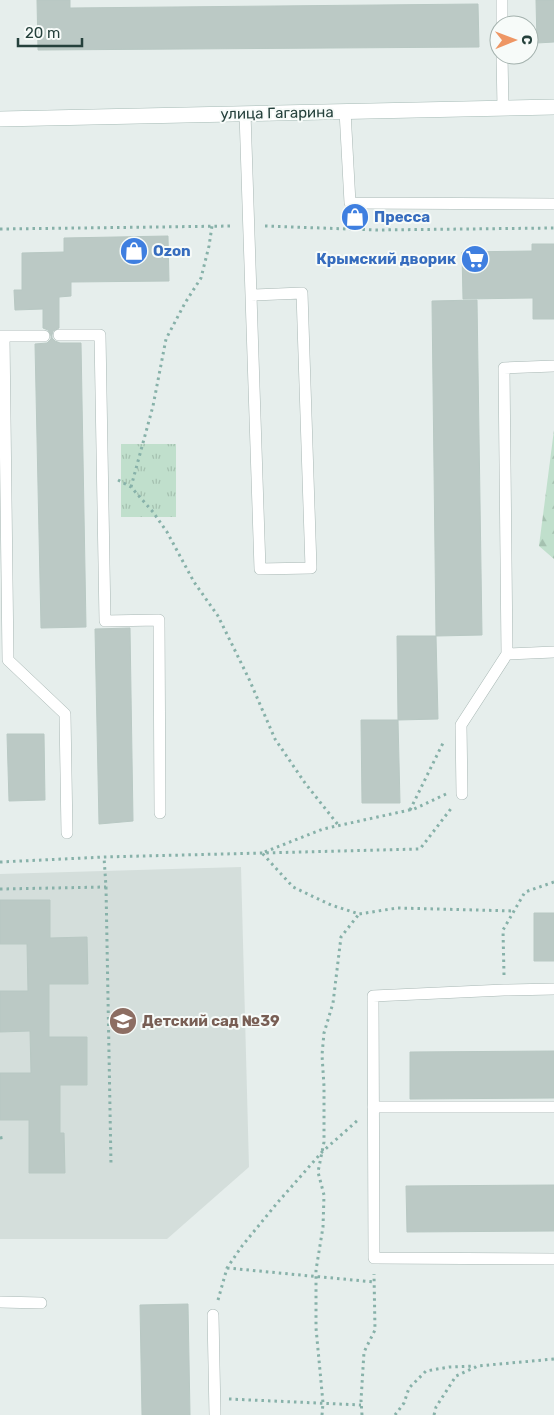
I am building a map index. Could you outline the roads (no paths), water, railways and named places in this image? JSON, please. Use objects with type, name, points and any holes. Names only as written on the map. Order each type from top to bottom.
[{"type":"street","name":"улица Гагарина","points":[[0,119],[554,107]]},
{"type":"lane","points":[[502,0],[502,15]]},
{"type":"lane","points":[[502,65],[503,108]]},
{"type":"lane","points":[[346,111],[350,202],[554,204]]},
{"type":"lane","points":[[245,114],[260,570],[311,568],[302,293],[251,295]]},
{"type":"lane","points":[[60,336],[100,334],[105,621],[159,620],[160,813]]},
{"type":"lane","points":[[44,336],[2,336],[8,660],[65,714],[67,833]]},
{"type":"lane","points":[[462,790],[461,725],[507,654],[504,368],[554,366]]},
{"type":"lane","points":[[507,654],[554,652]]},
{"type":"lane","points":[[554,990],[504,990],[373,996],[374,1258],[554,1259]]},
{"type":"lane","points":[[373,1107],[554,1107]]},
{"type":"lane","points":[[0,1302],[41,1303]]},
{"type":"lane","points":[[213,1314],[215,1415]]},
{"type":"place","name":"Пресса","points":[[355,217]]},
{"type":"place","name":"Ozon","points":[[134,251]]},
{"type":"place","name":"Крымский дворик","points":[[475,259]]},
{"type":"place","name":"Детский сад №39","points":[[123,1021]]}]
